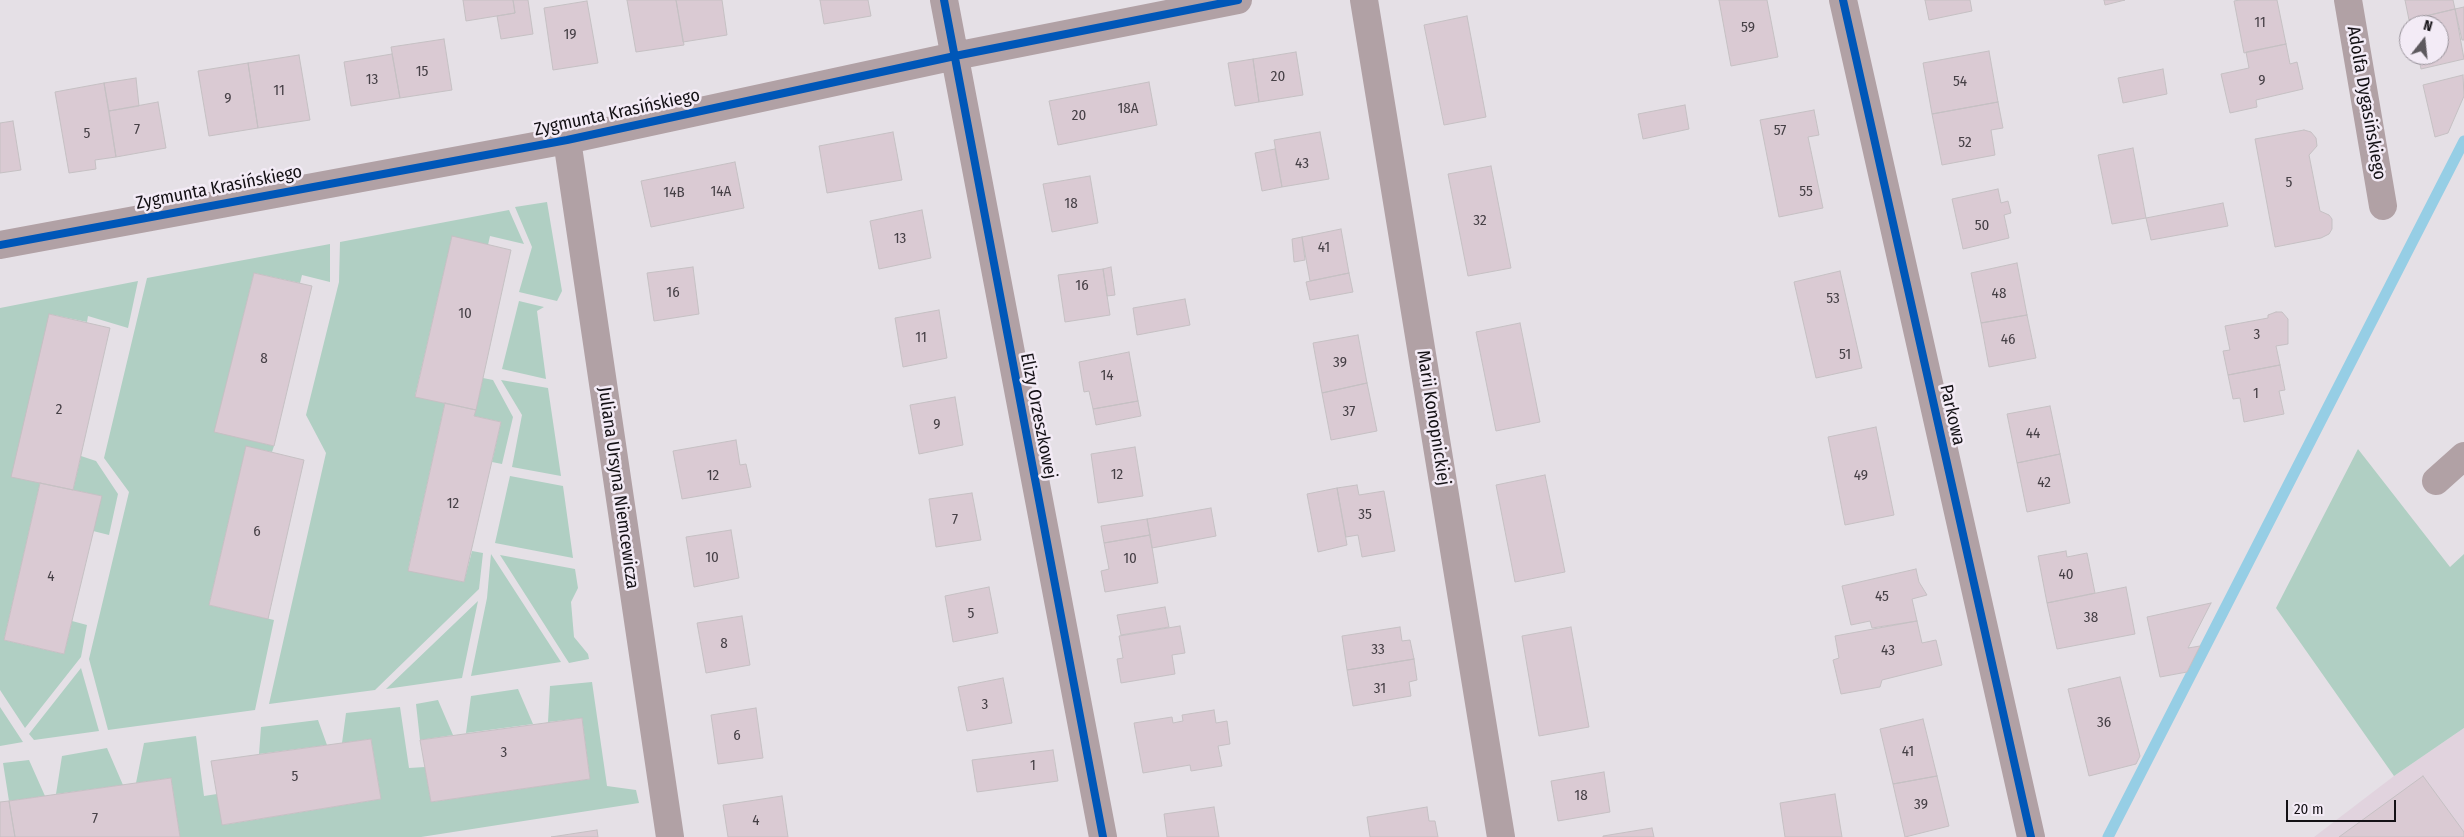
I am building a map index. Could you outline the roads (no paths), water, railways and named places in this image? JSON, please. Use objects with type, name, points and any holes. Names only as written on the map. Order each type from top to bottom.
[{"type":"street","name":"Elizy Orzeszkowej","points":[[944,0],[1103,837]]},
{"type":"street","name":"Zygmunta Krasińskiego","points":[[0,245],[567,140],[955,56],[1238,0]]},
{"type":"street","name":"Marii Konopnickiej","points":[[1364,0],[1501,837]]},
{"type":"street","name":"Parkowa","points":[[1843,0],[2031,837]]},
{"type":"street","name":"Adolfa Dygasińskiego","points":[[2348,0],[2383,206]]},
{"type":"street","name":"Juliana Ursyna Niemcewicza","points":[[567,140],[670,837]]},
{"type":"street","points":[[2436,481],[2464,456]]},
{"type":"waterway","points":[[2108,837],[2464,141]]}]
